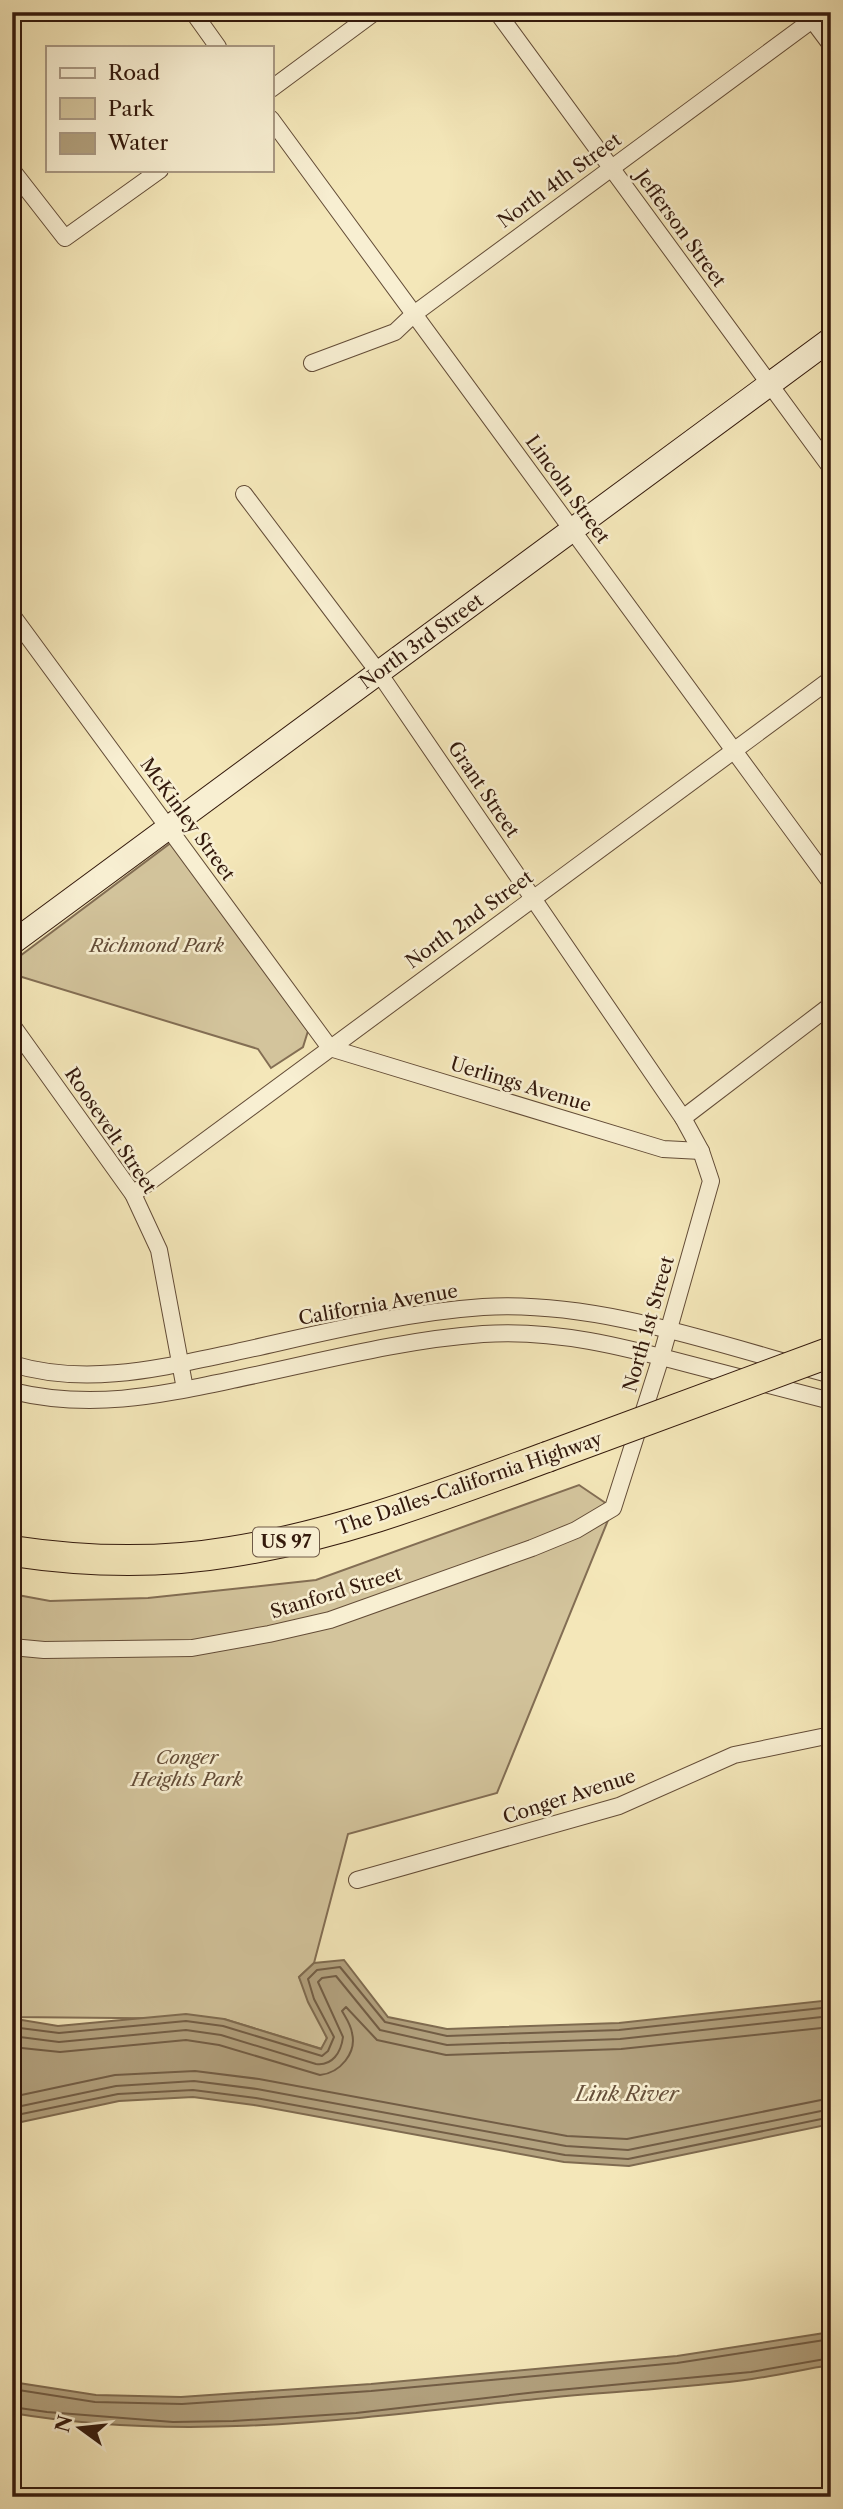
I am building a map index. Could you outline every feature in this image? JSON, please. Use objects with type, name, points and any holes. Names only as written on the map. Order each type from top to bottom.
[{"type":"highway","name":"The Dalles-California Highway","points":[[12,1551],[129,1561],[229,1553],[319,1534],[384,1516],[831,1352]]},
{"type":"street","points":[[193,12],[217,46]]},
{"type":"street","points":[[273,88],[375,12]]},
{"type":"street","name":"Jefferson Street","points":[[497,12],[831,467]]},
{"type":"street","points":[[814,15],[831,45]]},
{"type":"street","name":"North 4th Street","points":[[312,363],[395,332],[414,314],[814,15]]},
{"type":"street","name":"Lincoln Street","points":[[273,122],[831,883]]},
{"type":"street","points":[[12,170],[65,238],[157,172]]},
{"type":"street","name":"North 3rd Street","points":[[12,943],[831,339]]},
{"type":"street","name":"Grant Street","points":[[244,494],[379,673],[683,1118],[701,1151]]},
{"type":"street","name":"McKinley Street","points":[[12,615],[330,1048]]},
{"type":"street","name":"North 2nd Street","points":[[133,1194],[831,679]]},
{"type":"street","points":[[683,1118],[831,1004]]},
{"type":"street","name":"Roosevelt Street","points":[[12,1026],[133,1194],[159,1250],[185,1389]]},
{"type":"street","name":"Uerlings Avenue","points":[[330,1048],[663,1149],[701,1151]]},
{"type":"street","name":"North 1st Street","points":[[613,1508],[661,1356],[711,1181],[701,1151]]},
{"type":"street","name":"California Avenue","points":[[12,1364],[45,1372],[99,1375],[127,1373],[417,1315],[485,1307],[558,1309],[630,1321],[831,1374]]},
{"type":"street","points":[[12,1391],[50,1398],[100,1401],[130,1399],[411,1343],[486,1334],[555,1335],[624,1347],[831,1401]]},
{"type":"street","name":"Stanford Street","points":[[12,1647],[44,1650],[192,1648],[330,1620],[532,1548],[576,1530],[613,1508]]},
{"type":"street","name":"Conger Avenue","points":[[357,1880],[619,1805],[734,1755],[831,1735]]},
{"type":"green space","name":"Richmond Park","points":[[172,842],[308,1031],[303,1047],[271,1068],[258,1049],[12,974],[12,962]]},
{"type":"green space","name":"Conger Heights Park","points":[[579,1485],[613,1508],[497,1793],[348,1834],[314,1963],[299,1977],[327,2038],[322,2049],[224,2019],[12,2017],[12,1594],[50,1601],[148,1598],[316,1580]]},
{"type":"water","name":"Link River","points":[[344,1960],[388,2017],[447,2029],[619,2023],[831,2000],[831,2124],[629,2166],[564,2162],[254,2105],[193,2097],[119,2101],[12,2124],[12,2021],[58,2026],[186,2014],[224,2019],[321,2049],[327,2038],[308,2002],[299,1977],[314,1963]]},
{"type":"water","points":[[831,2332],[831,2365],[698,2385],[563,2396],[339,2420],[209,2427],[78,2422],[12,2413],[12,2382],[96,2395],[181,2397],[371,2384],[677,2356]]}]
